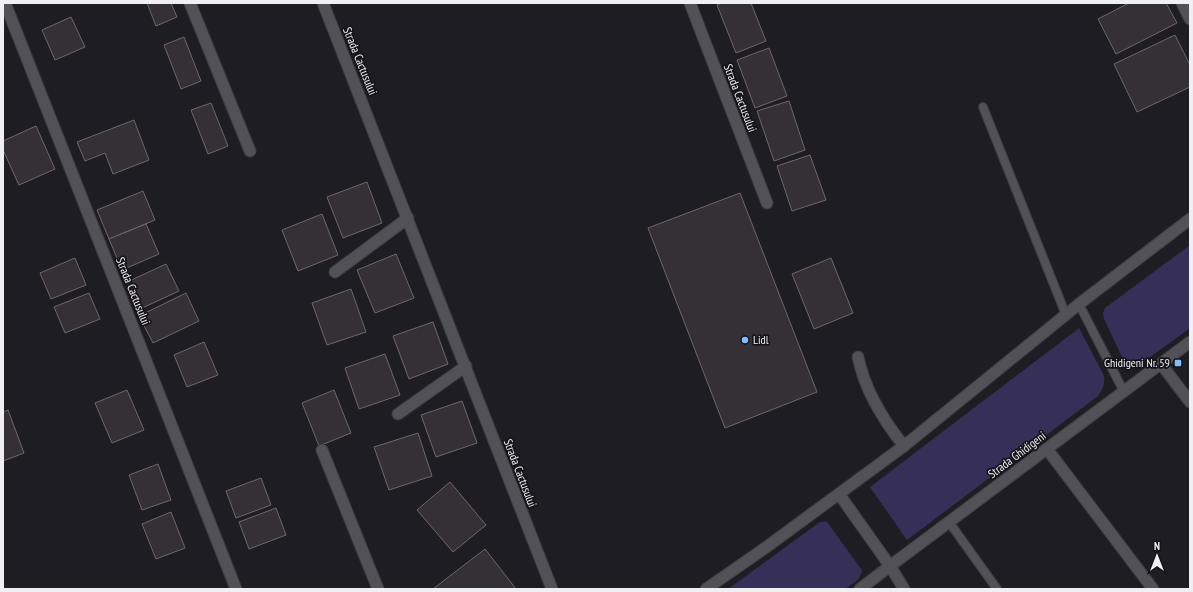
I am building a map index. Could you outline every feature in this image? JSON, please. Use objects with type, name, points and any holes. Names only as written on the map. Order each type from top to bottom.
[{"type":"street","name":"Strada Cactusului","points":[[5,3],[236,589]]},
{"type":"street","points":[[190,3],[250,151]]},
{"type":"street","name":"Strada Cactusului","points":[[323,3],[552,589]]},
{"type":"street","name":"Strada Cactusului","points":[[690,3],[767,202]]},
{"type":"street","points":[[1182,3],[1190,19]]},
{"type":"street","points":[[334,272],[408,218]]},
{"type":"street","points":[[706,589],[904,446],[1066,314],[1190,219]]},
{"type":"street","name":"Strada Ghidigeni","points":[[860,589],[1190,342]]},
{"type":"street","points":[[858,357],[862,374],[871,395],[888,427],[904,446]]},
{"type":"street","points":[[1161,364],[1190,402]]},
{"type":"street","points":[[398,414],[466,366]]},
{"type":"street","points":[[1047,449],[1153,589]]},
{"type":"street","points":[[322,450],[378,589]]},
{"type":"street","points":[[839,494],[890,566],[904,589]]},
{"type":"lane","points":[[982,107],[1066,314]]},
{"type":"lane","points":[[1079,304],[1124,392]]},
{"type":"lane","points":[[949,522],[997,589]]},
{"type":"shaded area","points":[[1190,245],[1190,328],[1138,366],[1129,365],[1124,361],[1104,319],[1103,313],[1105,308]]},
{"type":"shaded area","points":[[1079,328],[1104,376],[1103,387],[1098,396],[907,540],[870,487]]},
{"type":"shaded area","points":[[820,522],[827,522],[862,570],[858,579],[845,589],[728,589]]},
{"type":"building","points":[[147,3],[171,3],[177,17],[156,26]]},
{"type":"building","points":[[721,3],[751,3],[766,41],[736,53],[717,5]]},
{"type":"building","points":[[1129,3],[1166,3],[1177,23],[1116,54],[1098,19]]},
{"type":"building","points":[[71,17],[85,47],[55,60],[42,30]]},
{"type":"building","points":[[1175,35],[1190,65],[1190,87],[1137,112],[1114,64]]},
{"type":"building","points":[[184,37],[201,81],[181,89],[164,45]]},
{"type":"building","points":[[769,48],[787,96],[755,108],[737,60]]},
{"type":"building","points":[[789,101],[805,150],[774,161],[757,111]]},
{"type":"building","points":[[211,103],[228,146],[208,154],[191,110]]},
{"type":"building","points":[[134,120],[149,160],[113,174],[105,153],[85,161],[77,142]]},
{"type":"building","points":[[36,126],[55,169],[19,185],[3,150],[3,141]]},
{"type":"building","points":[[810,155],[826,200],[792,211],[777,166]]},
{"type":"building","points":[[367,182],[382,223],[343,238],[327,197]]},
{"type":"building","points":[[143,191],[155,220],[109,239],[97,210]]},
{"type":"building","points":[[740,193],[817,392],[725,428],[648,228]]},
{"type":"building","points":[[322,214],[338,255],[298,271],[282,230]]},
{"type":"building","points":[[146,224],[159,254],[122,270],[109,239]]},
{"type":"building","points":[[396,254],[414,298],[375,313],[357,270]]},
{"type":"building","points":[[75,258],[86,285],[51,299],[40,273]]},
{"type":"building","points":[[831,258],[853,313],[814,329],[792,274]]},
{"type":"building","points":[[166,264],[179,291],[140,309],[127,282]]},
{"type":"building","points":[[351,289],[366,332],[327,345],[312,303]]},
{"type":"building","points":[[89,293],[100,319],[65,333],[54,307]]},
{"type":"building","points":[[186,293],[199,321],[153,343],[139,316]]},
{"type":"building","points":[[433,322],[448,364],[409,379],[393,336]]},
{"type":"building","points":[[204,342],[218,375],[187,387],[174,355]]},
{"type":"building","points":[[385,354],[400,395],[359,409],[345,368]]},
{"type":"building","points":[[127,390],[144,430],[112,443],[95,403]]},
{"type":"building","points":[[334,390],[351,433],[319,446],[302,403]]},
{"type":"building","points":[[462,401],[477,443],[436,457],[421,415]]},
{"type":"building","points":[[8,410],[24,453],[3,461],[3,412]]},
{"type":"building","points":[[418,433],[432,476],[389,490],[374,447]]},
{"type":"building","points":[[158,464],[171,500],[142,510],[129,475]]},
{"type":"building","points":[[261,478],[271,505],[236,518],[226,491]]},
{"type":"building","points":[[450,482],[486,525],[453,552],[417,510]]},
{"type":"building","points":[[276,508],[286,535],[249,549],[239,522]]},
{"type":"building","points":[[171,512],[185,548],[156,559],[142,524]]},
{"type":"building","points":[[485,549],[516,589],[433,589]]},
{"type":"place","name":"Lidl","points":[[745,340]]},
{"type":"place","name":"Ghidigeni Nr. 59","points":[[1178,363]]}]
